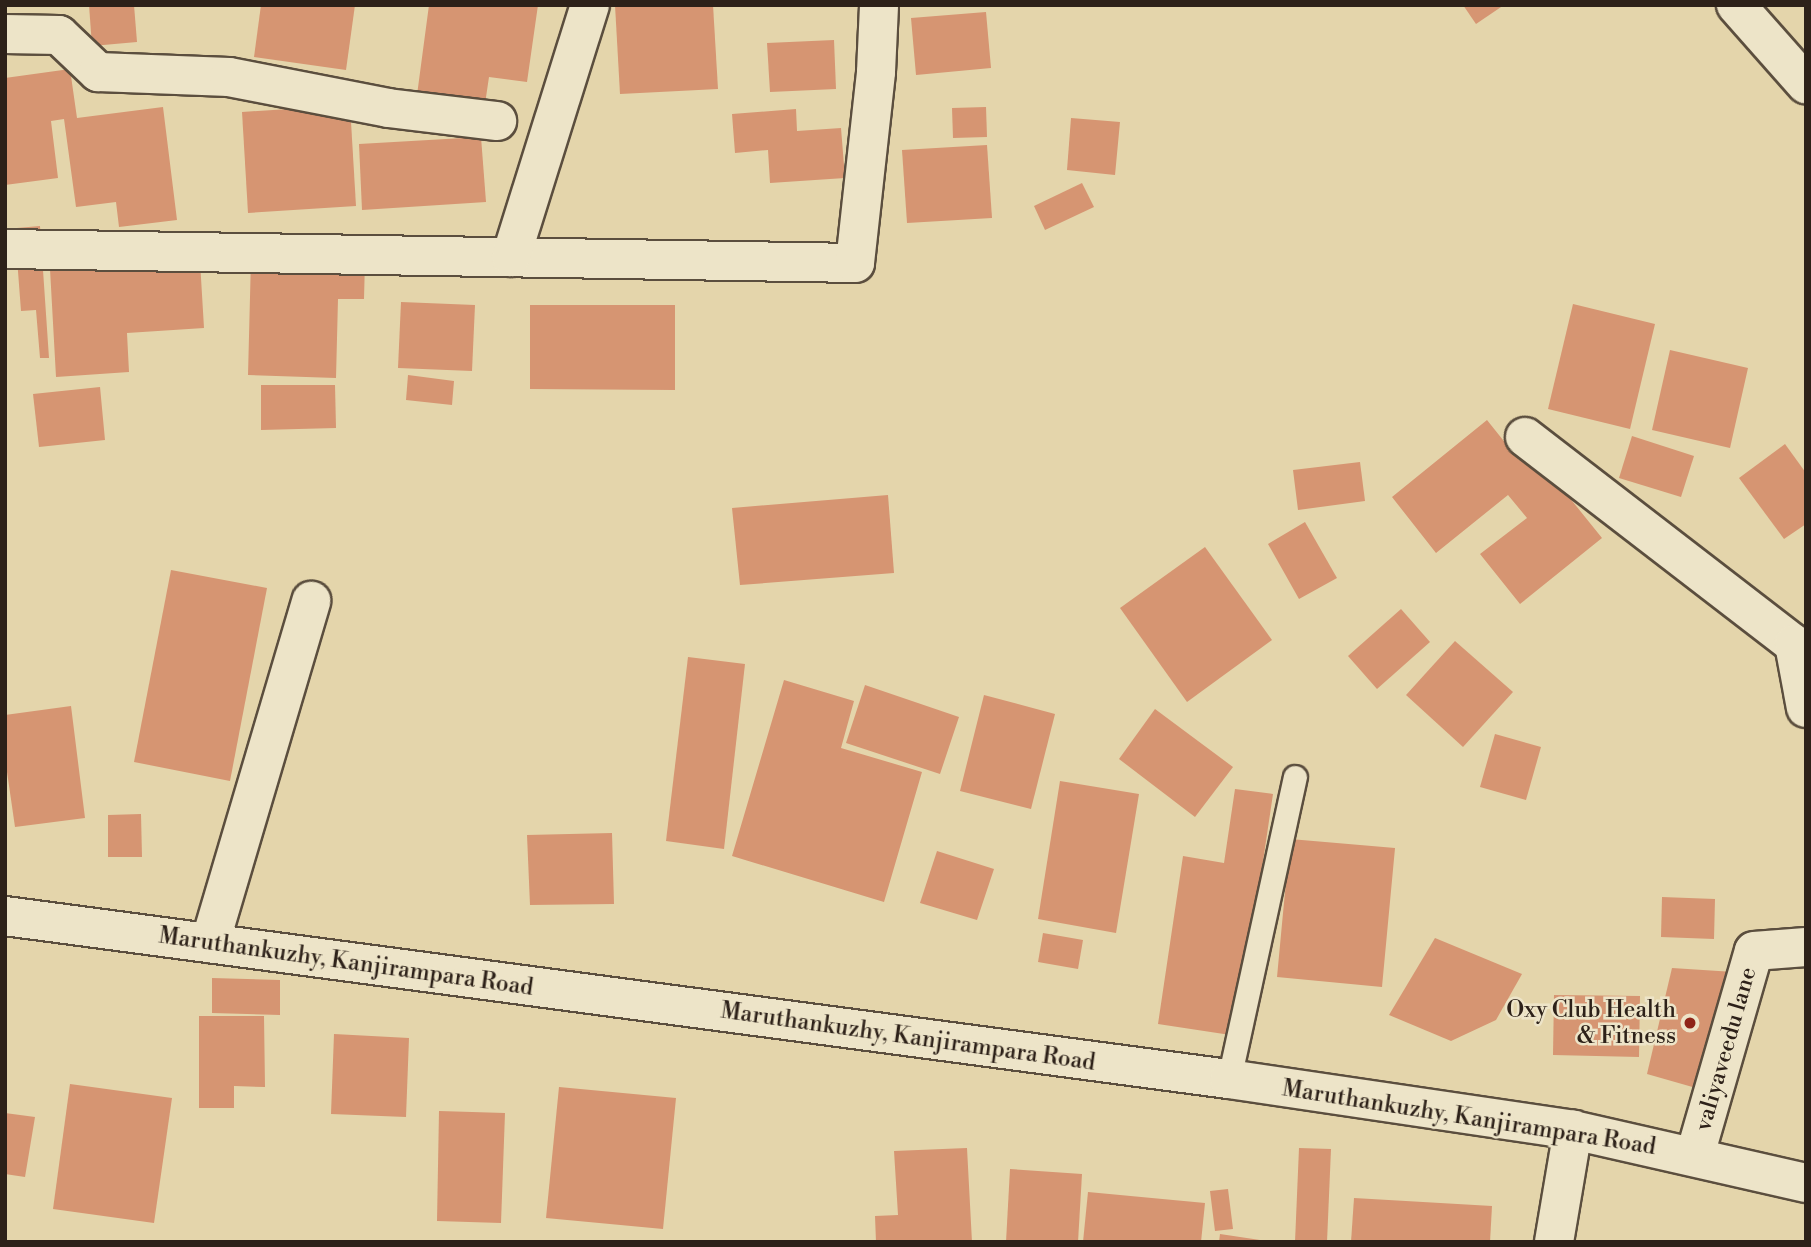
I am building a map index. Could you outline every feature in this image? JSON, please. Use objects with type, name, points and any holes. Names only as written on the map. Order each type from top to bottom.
[{"type":"street","points":[[511,257],[590,5]]},
{"type":"street","points":[[5,249],[855,263],[876,72],[879,5]]},
{"type":"street","points":[[1736,5],[1806,84]]},
{"type":"street","points":[[5,34],[59,35],[98,72],[229,76],[388,108],[498,121]]},
{"type":"street","points":[[1525,437],[1794,644],[1806,708]]},
{"type":"street","points":[[210,943],[311,601]]},
{"type":"street","name":"Maruthankuzhy, Kanjirampara Road","points":[[5,916],[1229,1079],[1573,1130],[1806,1183]]},
{"type":"street","name":"valiyaveedu lane","points":[[1695,1156],[1754,951],[1806,947]]},
{"type":"street","points":[[1554,1242],[1573,1130]]},
{"type":"lane","points":[[1229,1079],[1295,777]]},
{"type":"building","points":[[89,5],[134,5],[137,42],[92,46]]},
{"type":"building","points":[[261,5],[355,5],[346,70],[254,57]]},
{"type":"building","points":[[429,5],[538,5],[527,82],[489,77],[485,104],[417,95]]},
{"type":"building","points":[[615,5],[713,5],[718,89],[620,94]]},
{"type":"building","points":[[1463,5],[1504,5],[1476,24]]},
{"type":"building","points":[[986,12],[991,68],[916,75],[911,18]]},
{"type":"building","points":[[834,40],[836,89],[770,92],[767,43]]},
{"type":"building","points":[[70,69],[77,118],[163,107],[177,220],[119,227],[116,202],[76,207],[64,119],[51,121],[58,178],[5,185],[5,78]]},
{"type":"building","points":[[350,105],[356,206],[248,213],[242,112]]},
{"type":"building","points":[[986,107],[987,137],[953,138],[952,108]]},
{"type":"building","points":[[796,109],[797,131],[841,128],[845,178],[770,183],[768,150],[735,153],[732,114]]},
{"type":"building","points":[[1071,118],[1120,122],[1115,175],[1067,170]]},
{"type":"building","points":[[481,137],[486,202],[362,210],[359,144]]},
{"type":"building","points":[[987,145],[992,218],[907,223],[902,150]]},
{"type":"building","points":[[1082,183],[1094,207],[1045,230],[1034,206]]},
{"type":"building","points":[[40,226],[49,358],[40,358],[36,310],[21,311],[16,245],[5,246],[5,229]]},
{"type":"building","points":[[251,258],[365,261],[364,299],[338,299],[336,378],[248,375]]},
{"type":"building","points":[[200,261],[204,328],[127,333],[129,372],[56,377],[50,269]]},
{"type":"building","points":[[401,302],[475,305],[472,371],[398,368]]},
{"type":"building","points":[[1573,304],[1655,324],[1630,429],[1548,409]]},
{"type":"building","points":[[530,305],[675,305],[675,390],[530,389]]},
{"type":"building","points":[[1670,350],[1748,368],[1730,448],[1652,430]]},
{"type":"building","points":[[408,375],[454,381],[452,405],[406,400]]},
{"type":"building","points":[[261,385],[335,385],[336,428],[261,430]]},
{"type":"building","points":[[100,387],[105,440],[39,447],[33,394]]},
{"type":"building","points":[[1487,420],[1519,460],[1531,450],[1602,538],[1520,604],[1480,554],[1527,518],[1508,495],[1436,553],[1392,497]]},
{"type":"building","points":[[1632,436],[1694,456],[1681,497],[1619,478]]},
{"type":"building","points":[[1785,444],[1806,473],[1806,524],[1784,539],[1739,478]]},
{"type":"building","points":[[1360,462],[1365,501],[1298,510],[1293,470]]},
{"type":"building","points":[[888,495],[894,573],[740,585],[732,508]]},
{"type":"building","points":[[1305,522],[1337,578],[1299,599],[1268,544]]},
{"type":"building","points":[[1205,547],[1272,640],[1187,702],[1120,608]]},
{"type":"building","points":[[171,570],[267,588],[230,781],[134,762]]},
{"type":"building","points":[[1401,609],[1430,642],[1377,689],[1348,656]]},
{"type":"building","points":[[1455,641],[1513,692],[1463,747],[1406,695]]},
{"type":"building","points":[[688,657],[745,664],[724,849],[666,841]]},
{"type":"building","points":[[784,680],[854,701],[841,748],[922,772],[884,902],[732,856]]},
{"type":"building","points":[[865,685],[959,717],[940,774],[846,743]]},
{"type":"building","points":[[984,695],[1055,714],[1031,809],[960,791]]},
{"type":"building","points":[[71,706],[85,818],[15,827],[5,758],[5,715]]},
{"type":"building","points":[[1155,709],[1233,767],[1195,817],[1119,759]]},
{"type":"building","points":[[1495,734],[1541,747],[1526,800],[1480,787]]},
{"type":"building","points":[[1060,781],[1139,794],[1116,933],[1038,919]]},
{"type":"building","points":[[1235,789],[1273,794],[1237,1036],[1158,1024],[1183,856],[1224,863]]},
{"type":"building","points":[[141,814],[142,857],[108,857],[108,815]]},
{"type":"building","points":[[612,833],[614,904],[530,905],[527,835]]},
{"type":"building","points":[[1290,839],[1395,848],[1382,987],[1277,977]]},
{"type":"building","points":[[937,851],[994,869],[977,920],[920,903]]},
{"type":"building","points":[[1662,897],[1715,899],[1714,939],[1661,937]]},
{"type":"building","points":[[1043,933],[1083,940],[1078,969],[1038,962]]},
{"type":"building","points":[[1435,938],[1522,974],[1496,1020],[1451,1041],[1389,1015]]},
{"type":"building","name":"Oxy Club Health & Fitness","points":[[1672,968],[1734,972],[1703,1090],[1647,1074]]},
{"type":"building","points":[[212,978],[280,980],[280,1015],[212,1013]]},
{"type":"building","points":[[1554,995],[1640,996],[1639,1057],[1553,1055]]},
{"type":"building","points":[[199,1016],[264,1016],[265,1087],[234,1086],[234,1108],[199,1108]]},
{"type":"building","points":[[334,1034],[409,1038],[406,1117],[331,1114]]},
{"type":"building","points":[[70,1084],[172,1098],[154,1223],[53,1209]]},
{"type":"building","points":[[559,1087],[676,1098],[663,1229],[546,1218]]},
{"type":"building","points":[[439,1111],[505,1113],[501,1223],[437,1221]]},
{"type":"building","points":[[5,1113],[35,1117],[25,1177],[5,1174]]},
{"type":"building","points":[[967,1148],[972,1242],[876,1242],[875,1216],[898,1215],[894,1151]]},
{"type":"building","points":[[1299,1148],[1331,1149],[1327,1242],[1295,1242]]},
{"type":"building","points":[[1010,1169],[1082,1174],[1078,1242],[1006,1242]]},
{"type":"building","points":[[1228,1189],[1233,1229],[1215,1231],[1210,1191]]},
{"type":"building","points":[[1088,1192],[1205,1203],[1201,1242],[1083,1242]]},
{"type":"building","points":[[1354,1198],[1492,1206],[1490,1242],[1351,1242]]},
{"type":"building","points":[[1220,1234],[1260,1240],[1260,1242],[1219,1242]]},
{"type":"place","name":"Oxy Club Health & Fitness","points":[[1690,1023]]}]
